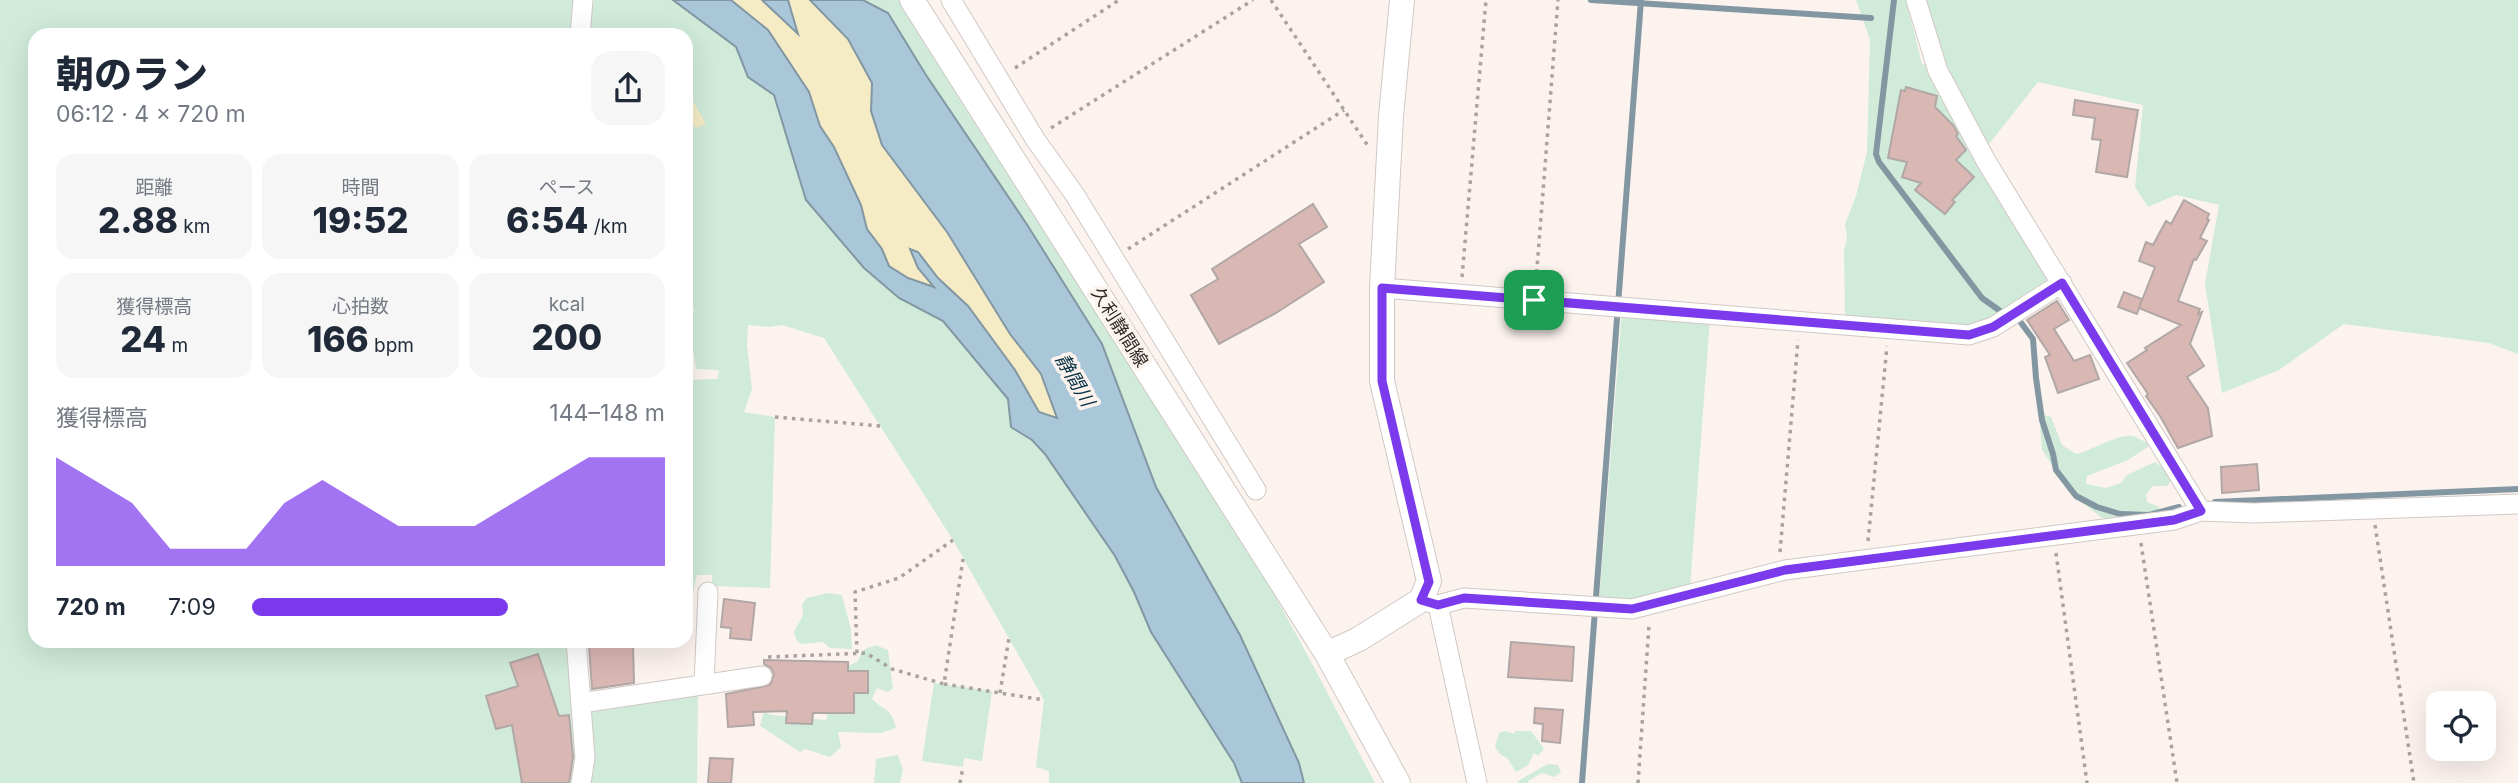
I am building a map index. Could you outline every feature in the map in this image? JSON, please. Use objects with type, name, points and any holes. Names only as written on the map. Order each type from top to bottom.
[{"type":"main road","name":"久利静間線","points":[[912,0],[1327,654],[1398,783]]},
{"type":"main road","points":[[1327,654],[1430,603],[1429,582],[1382,381],[1382,288],[1391,117],[1402,0]]},
{"type":"street","points":[[581,28],[583,0]]},
{"type":"street","points":[[951,0],[1035,139],[1075,195],[1256,490]]},
{"type":"street","points":[[1916,0],[1938,71],[1986,161],[2201,511]]},
{"type":"street","points":[[1382,288],[1969,335],[1993,327],[2062,283]]},
{"type":"street","points":[[1477,783],[1430,603],[1464,598],[1632,609],[1779,571],[2174,520],[2201,511],[2254,513],[2518,504]]},
{"type":"street","points":[[704,684],[708,592]]},
{"type":"street","points":[[577,648],[585,758],[582,783]]},
{"type":"street","points":[[580,703],[762,676]]},
{"type":"path","points":[[999,78],[1119,0]]},
{"type":"path","points":[[1035,139],[1253,0]]},
{"type":"path","points":[[1271,0],[1373,153]]},
{"type":"path","points":[[1461,295],[1486,0]]},
{"type":"path","points":[[1534,300],[1558,0]]},
{"type":"path","points":[[1114,258],[1344,110]]},
{"type":"path","points":[[1779,571],[1800,321]]},
{"type":"path","points":[[1866,560],[1888,328]]},
{"type":"path","points":[[775,416],[880,426]]},
{"type":"path","points":[[2373,509],[2414,783]]},
{"type":"path","points":[[2138,525],[2177,783]]},
{"type":"path","points":[[2053,536],[2087,783]]},
{"type":"path","points":[[857,653],[855,592],[899,578],[953,540]]},
{"type":"path","points":[[944,684],[963,559]]},
{"type":"path","points":[[1638,783],[1651,604]]},
{"type":"path","points":[[1000,693],[1009,638]]},
{"type":"path","points":[[762,676],[764,657],[866,653],[892,669],[944,684],[1044,700]]},
{"type":"path","points":[[960,783],[962,768]]},
{"type":"green space","points":[[0,0],[578,0],[575,28],[28,28],[28,648],[572,648],[577,783],[0,783]]},
{"type":"green space","points":[[594,0],[673,0],[736,47],[748,77],[774,95],[780,118],[900,298],[943,320],[1008,399],[1011,427],[1032,440],[1045,454],[1115,556],[1151,632],[1234,763],[1242,783],[1049,783],[1049,771],[1036,767],[1044,700],[953,540],[824,338],[782,325],[748,325],[747,345],[752,389],[744,412],[775,417],[770,588],[712,586],[712,575],[697,575],[693,593],[693,380],[718,379],[719,370],[696,369],[693,350],[693,28],[588,28]]},
{"type":"green space","points":[[863,0],[904,0],[1226,508],[1375,783],[1304,783],[1299,763],[1240,635],[1156,487],[1102,344],[888,13]]},
{"type":"green space","points":[[1856,0],[1906,0],[1922,64],[1930,66],[2053,280],[1982,328],[1845,318],[1845,224],[1856,196],[1867,152],[1870,40]]},
{"type":"green space","points":[[1921,0],[2518,0],[2518,354],[2489,343],[2344,324],[2279,370],[2222,393],[2205,284],[2219,205],[2176,195],[2148,207],[2135,187],[2143,105],[2038,82],[1986,148],[1934,49]]},
{"type":"green space","points":[[1622,311],[1710,318],[1690,588],[1643,602],[1599,602]]},
{"type":"green space","points":[[2039,414],[2051,417],[2062,445],[2076,454],[2126,436],[2148,443],[2148,447],[2128,460],[2087,476],[2086,484],[2106,488],[2121,483],[2127,475],[2155,462],[2171,473],[2172,480],[2167,486],[2153,486],[2146,494],[2147,502],[2159,507],[2159,514],[2105,520],[2072,495],[2042,450]]},
{"type":"green space","points":[[828,593],[842,595],[851,630],[852,649],[830,648],[823,642],[801,644],[797,641],[794,632],[803,615],[802,604],[807,598]]},
{"type":"green space","points":[[876,645],[888,650],[893,688],[888,692],[877,688],[872,699],[889,713],[896,728],[880,733],[838,732],[841,747],[830,757],[805,749],[800,752],[760,726],[764,712],[825,720],[828,717],[823,708],[845,667],[857,662],[863,650]]},
{"type":"green space","points":[[934,683],[992,691],[982,761],[964,758],[963,767],[922,761]]},
{"type":"green space","points":[[698,685],[697,783],[584,783],[584,703]]},
{"type":"green space","points":[[1505,731],[1515,734],[1515,731],[1531,731],[1544,749],[1538,756],[1534,753],[1528,765],[1516,772],[1508,759],[1495,747],[1499,733]]},
{"type":"green space","points":[[898,755],[903,770],[900,783],[874,783],[876,759]]},
{"type":"green space","points":[[1548,764],[1558,765],[1561,772],[1554,777],[1542,773],[1528,781],[1529,783],[1518,783],[1518,781]]},
{"type":"sand","points":[[731,0],[762,0],[798,34],[788,0],[810,0],[848,39],[872,83],[871,111],[919,193],[980,282],[1010,334],[1041,374],[1058,418],[1039,412],[1015,370],[968,306],[938,278],[918,252],[918,268],[935,287],[908,278],[889,266],[882,249],[867,229],[861,205],[834,147],[820,126],[809,92],[768,30]]},
{"type":"sand","points":[[693,101],[706,124],[697,128],[693,126]]},
{"type":"water","name":"静間川","points":[[673,0],[731,0],[768,30],[809,92],[820,126],[834,147],[861,205],[867,229],[882,249],[889,266],[908,278],[934,287],[918,268],[910,249],[918,252],[938,278],[968,306],[1015,370],[1039,412],[1057,418],[1041,374],[1010,334],[947,232],[882,145],[871,111],[872,83],[848,39],[810,0],[863,0],[888,13],[1102,344],[1156,487],[1240,635],[1299,763],[1304,783],[1242,783],[1234,763],[1151,632],[1115,556],[1045,454],[1032,440],[1011,427],[1008,399],[943,321],[899,298],[864,268],[806,200],[774,95],[748,77],[736,47]]},
{"type":"water","points":[[762,0],[788,0],[798,34]]},
{"type":"building","points":[[1906,87],[1937,96],[1935,107],[1953,125],[1958,134],[1956,136],[1966,150],[1956,160],[1974,177],[1952,200],[1955,202],[1945,214],[1915,190],[1921,183],[1902,177],[1907,162],[1888,158],[1901,90],[1905,91]]},
{"type":"building","points":[[2075,100],[2138,110],[2127,177],[2096,172],[2101,140],[2092,139],[2095,118],[2073,115]]},
{"type":"building","points":[[2184,200],[2209,214],[2209,220],[2200,238],[2207,241],[2196,260],[2194,259],[2178,301],[2200,309],[2198,314],[2202,312],[2190,344],[2204,366],[2187,377],[2208,408],[2212,436],[2178,448],[2127,363],[2181,325],[2139,308],[2155,267],[2139,261],[2146,242],[2153,245],[2166,221],[2171,224]]},
{"type":"building","points":[[1313,204],[1327,227],[1299,244],[1324,282],[1276,313],[1219,344],[1191,295],[1218,279],[1212,269]]},
{"type":"building","points":[[2124,292],[2142,299],[2137,314],[2118,307]]},
{"type":"building","points":[[2057,301],[2069,320],[2054,329],[2074,361],[2090,355],[2099,379],[2058,393],[2045,357],[2050,355],[2027,320]]},
{"type":"building","points":[[2257,464],[2259,490],[2222,493],[2221,467]]},
{"type":"building","points":[[724,599],[755,603],[751,640],[730,638],[731,628],[721,627]]},
{"type":"building","points":[[1511,642],[1574,647],[1572,681],[1508,677]]},
{"type":"building","points":[[589,648],[633,648],[634,683],[592,689]]},
{"type":"building","points":[[538,654],[559,716],[569,715],[573,757],[569,783],[522,783],[512,725],[496,729],[486,696],[518,686],[510,663]]},
{"type":"building","points":[[764,660],[848,662],[848,671],[868,671],[868,693],[854,693],[854,713],[813,713],[812,724],[786,723],[787,711],[753,712],[754,725],[728,727],[726,694],[770,685],[774,674],[771,668],[764,664]]},
{"type":"building","points":[[1535,708],[1563,710],[1560,743],[1542,741],[1543,724],[1534,723]]},
{"type":"building","points":[[710,758],[733,759],[731,783],[708,783]]},
{"type":"waterway","points":[[1591,0],[1871,18]]},
{"type":"waterway","points":[[1582,783],[1641,0]]},
{"type":"waterway","points":[[1894,0],[1876,154],[1879,162],[1982,298],[2003,313]]},
{"type":"waterway","points":[[2019,320],[2033,339],[2042,420],[2056,470],[2076,496],[2097,507],[2120,514],[2149,515],[2179,507]]},
{"type":"waterway","points":[[2215,502],[2518,489]]},
{"type":"route","points":[[2062,283],[2201,511],[2174,520],[1785,570],[1632,609],[1464,598],[1438,605],[1421,600],[1429,582],[1382,381],[1382,288],[1534,300],[1969,335],[1993,327],[2062,283]]}]
